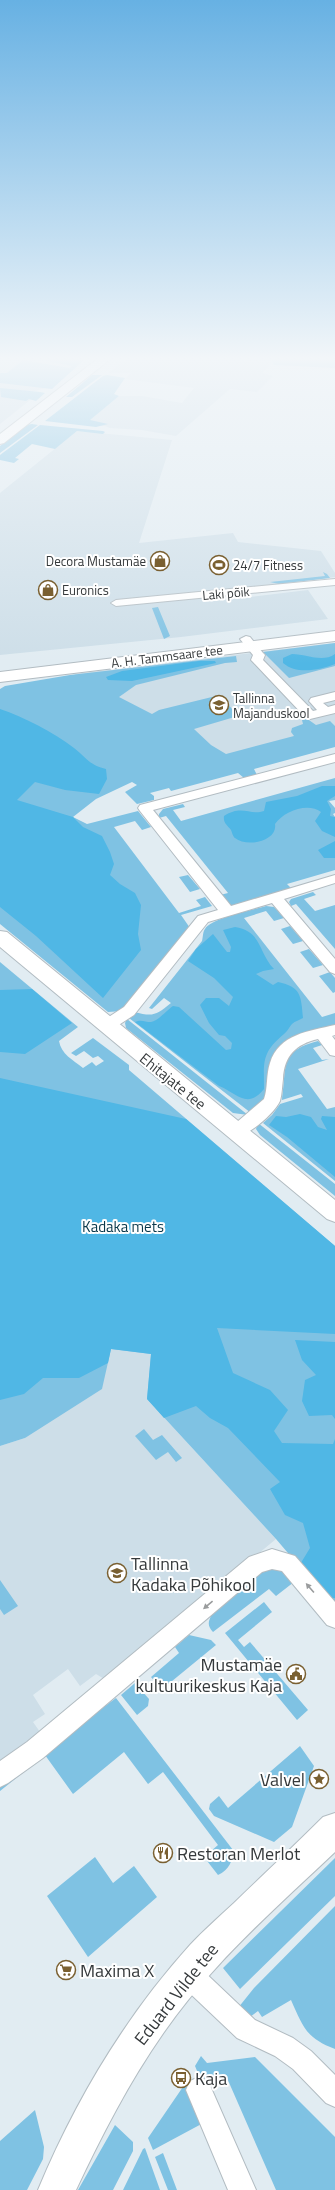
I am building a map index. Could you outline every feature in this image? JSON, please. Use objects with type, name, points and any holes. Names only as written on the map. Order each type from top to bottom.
[{"type":"main road","name":"A. H. Tammsaare tee","points":[[0,677],[249,643],[335,629]]},
{"type":"main road","name":"A. H. Tammsaare tee","points":[[0,665],[335,636]]},
{"type":"main road","points":[[0,670],[42,662]]},
{"type":"main road","points":[[0,685],[23,674]]},
{"type":"main road","name":"Ehitajate tee","points":[[4,942],[335,1213]]},
{"type":"main road","name":"Eduard Vilde tee","points":[[57,2190],[98,2107],[139,2039],[188,1974],[203,1956],[335,1829]]},
{"type":"street","name":"Laki põik","points":[[116,604],[335,582]]},
{"type":"street","points":[[249,643],[259,655],[257,660],[310,715],[330,711]]},
{"type":"street","points":[[330,711],[315,701],[335,696]]},
{"type":"street","points":[[227,911],[145,808],[335,758]]},
{"type":"street","points":[[106,1026],[129,1011],[203,919],[335,879]]},
{"type":"street","points":[[275,897],[335,969]]},
{"type":"street","points":[[236,1132],[266,1108],[272,1100],[277,1061],[284,1048],[296,1040],[328,1031],[335,1051]]},
{"type":"street","points":[[0,1775],[35,1750],[256,1564],[272,1559],[288,1563],[335,1618]]},
{"type":"street","points":[[188,1974],[246,2029],[284,2047],[302,2060],[335,2094]]},
{"type":"street","points":[[199,2090],[242,2190]]},
{"type":"shaded area","points":[[42,459],[166,459],[139,543],[233,533],[238,542],[321,551],[335,573],[335,577],[259,587],[210,590],[213,600],[234,599],[308,590],[328,619],[181,637],[0,655],[0,493]]},
{"type":"shaded area","name":"Tallinna Majanduskool","points":[[335,643],[335,736],[232,759],[74,674]]},
{"type":"shaded area","name":"Tallinna Kadaka Põhikool","points":[[111,1349],[151,1354],[147,1399],[276,1539],[106,1680],[96,1674],[80,1686],[68,1669],[33,1695],[45,1714],[33,1722],[40,1732],[0,1761],[0,1446],[25,1438]]},
{"type":"green space","points":[[0,459],[19,459],[14,463]]},
{"type":"green space","points":[[323,572],[330,578],[279,584],[270,582],[325,576]]},
{"type":"green space","points":[[158,607],[170,636],[164,639],[152,608]]},
{"type":"green space","points":[[335,643],[335,666],[289,678],[263,652]]},
{"type":"green space","points":[[292,654],[325,658],[335,654],[335,664],[308,670],[295,669],[283,663],[283,658]]},
{"type":"green space","points":[[236,656],[237,662],[225,663],[136,685],[119,697],[152,714],[159,710],[220,695],[238,716],[194,729],[211,745],[226,754],[294,736],[291,732],[292,728],[303,724],[302,720],[306,718],[316,725],[330,721],[335,726],[335,747],[254,769],[257,775],[244,778],[238,773],[171,791],[169,788],[150,793],[154,796],[154,800],[137,804],[125,792],[137,785],[132,782],[96,799],[73,817],[87,824],[138,811],[151,827],[142,830],[135,821],[114,827],[179,913],[201,906],[196,900],[205,897],[212,906],[181,915],[190,928],[122,1011],[108,1012],[0,924],[0,689],[5,686],[70,675]]},
{"type":"green space","points":[[199,661],[215,661],[216,663],[132,681],[108,680],[106,677],[122,671]]},
{"type":"green space","points":[[0,709],[19,716],[48,731],[66,742],[92,763],[106,769],[107,779],[99,794],[65,790],[35,782],[17,800],[73,817],[83,827],[102,836],[114,864],[110,875],[120,884],[135,893],[141,905],[138,934],[141,950],[103,998],[36,936],[0,907]]},
{"type":"green space","points":[[335,778],[335,800],[329,801],[335,808],[335,813],[333,814],[335,817],[335,870],[287,884],[292,889],[232,907],[220,895],[228,893],[166,816],[159,818],[159,814],[163,809],[183,804],[185,807],[173,810],[181,821]]},
{"type":"green space","points":[[322,786],[335,786],[335,796],[327,801],[331,809],[330,816],[335,817],[335,837],[322,831],[315,821],[321,812],[310,808],[296,809],[284,815],[275,824],[275,830],[272,835],[261,841],[240,841],[233,836],[231,830],[225,822],[224,816],[230,813],[241,810],[254,812],[264,811],[266,802],[297,796]]},
{"type":"green space","points":[[335,841],[335,858],[324,858],[318,850]]},
{"type":"green space","points":[[188,875],[200,889],[190,892],[179,877]]},
{"type":"green space","points":[[313,892],[316,895],[304,899],[315,911],[335,905],[335,949],[296,904],[291,906],[289,902],[291,899]]},
{"type":"green space","points":[[266,906],[274,907],[284,918],[274,921],[266,911],[244,918],[322,1017],[335,1013],[335,1026],[298,1035],[288,1039],[281,1045],[272,1061],[268,1080],[267,1100],[251,1113],[129,1018],[134,1012],[151,1015],[154,1014],[171,1003],[164,998],[152,1009],[149,1008],[202,941],[204,930],[209,925],[215,921],[233,915]]},
{"type":"green space","points":[[290,926],[303,941],[293,944],[281,929]]},
{"type":"green space","points":[[235,927],[244,929],[255,938],[274,969],[256,974],[273,985],[278,982],[291,986],[298,993],[300,998],[303,1018],[292,1024],[287,1032],[271,1047],[265,1058],[264,1089],[258,1095],[247,1099],[237,1096],[219,1086],[135,1022],[154,1021],[173,1006],[179,1007],[226,1050],[231,1049],[232,1043],[225,1036],[219,1035],[209,1023],[200,1005],[206,998],[219,998],[229,1006],[233,997],[214,978],[188,961],[196,949],[213,934],[227,952],[230,952],[231,947],[223,930]]},
{"type":"green space","points":[[309,949],[323,965],[313,968],[300,952]]},
{"type":"green space","name":"Kadaka mets","points":[[0,962],[78,1027],[59,1041],[62,1050],[68,1056],[83,1068],[92,1062],[96,1066],[104,1061],[98,1056],[93,1058],[84,1051],[76,1056],[71,1053],[93,1038],[129,1065],[129,1070],[335,1246],[335,1608],[276,1539],[147,1399],[151,1354],[111,1349],[102,1389],[25,1438],[0,1446]]},
{"type":"green space","points":[[330,972],[335,978],[335,992],[333,993],[319,976]]},
{"type":"green space","points":[[32,989],[72,1023],[25,1054],[0,1052],[0,990]]},
{"type":"green space","points":[[127,1019],[248,1115],[233,1113],[126,1028],[125,1023]]},
{"type":"green space","points":[[318,1041],[322,1045],[313,1048],[322,1060],[329,1059],[298,1069],[327,1109],[335,1107],[335,1181],[263,1123],[272,1115],[280,1104],[303,1097],[301,1094],[282,1100],[285,1069],[291,1055],[305,1045]]},
{"type":"green space","name":"Kadaka mets","points":[[0,1078],[186,1119],[335,1246],[335,1334],[217,1328],[233,1373],[270,1390],[288,1410],[274,1431],[282,1443],[333,1444],[335,1439],[335,1598],[326,1598],[299,1566],[310,1548],[303,1523],[285,1515],[270,1489],[280,1482],[228,1428],[210,1418],[196,1406],[164,1418],[147,1399],[151,1354],[111,1349],[108,1363],[79,1378],[43,1378],[24,1394],[0,1400]]},
{"type":"green space","points":[[300,1114],[311,1117],[318,1127],[327,1130],[321,1119],[322,1116],[335,1117],[335,1177],[287,1137],[269,1125],[276,1116],[286,1117]]},
{"type":"green space","points":[[258,1123],[335,1184],[335,1196],[260,1135],[256,1129]]},
{"type":"green space","points":[[295,1340],[335,1342],[335,1419],[332,1415],[309,1416],[302,1401],[305,1380],[316,1375],[302,1360]]},
{"type":"green space","points":[[144,1429],[153,1440],[162,1435],[182,1458],[176,1462],[168,1452],[156,1460],[135,1436]]},
{"type":"green space","points":[[278,1567],[294,1582],[276,1596],[269,1589],[213,1632],[209,1623],[212,1614],[255,1572]]},
{"type":"green space","points":[[0,1580],[18,1606],[4,1615],[0,1609]]},
{"type":"green space","points":[[264,1602],[272,1612],[238,1640],[244,1647],[250,1642],[308,1710],[297,1720],[225,1633]]},
{"type":"green space","points":[[189,1635],[211,1640],[216,1645],[166,1686],[160,1687],[151,1677],[179,1653],[175,1647]]},
{"type":"green space","points":[[135,1683],[149,1699],[148,1706],[137,1715],[121,1695]]},
{"type":"green space","points":[[116,1698],[233,1850],[230,1865],[222,1873],[218,1875],[204,1857],[218,1845],[163,1772],[148,1784],[124,1752],[73,1794],[45,1755],[0,1791],[0,1784]]},
{"type":"green space","points":[[300,1746],[314,1766],[292,1827],[274,1842],[214,1816],[209,1809],[210,1804],[219,1796],[228,1808]]},
{"type":"green space","points":[[95,1857],[113,1883],[134,1866],[157,1897],[88,1957],[47,1896]]},
{"type":"green space","points":[[335,1858],[335,1896],[240,1989],[223,1968]]},
{"type":"green space","points":[[335,1906],[335,2049],[325,2045],[311,2036],[299,2018],[291,2000],[262,2017],[258,2011],[250,2017],[238,2008],[254,1988]]},
{"type":"green space","points":[[201,2056],[207,2063],[255,2057],[335,2137],[335,2190],[276,2190],[227,2078],[205,2090],[195,2066]]},
{"type":"green space","points":[[189,2078],[207,2121],[153,2150],[148,2138]]},
{"type":"green space","points":[[35,2110],[44,2147],[43,2159],[27,2190],[0,2190],[0,2141]]},
{"type":"green space","points":[[115,2125],[133,2142],[133,2151],[113,2190],[78,2190]]},
{"type":"green space","points":[[145,2148],[160,2190],[123,2190],[143,2149]]},
{"type":"green space","points":[[163,2153],[177,2190],[168,2190],[155,2157]]},
{"type":"place","name":"Decora Mustamäe","points":[[160,561]]},
{"type":"place","name":"24/7 Fitness","points":[[219,565]]},
{"type":"place","name":"Euronics","points":[[48,590]]},
{"type":"place","name":"Tallinna Majanduskool","points":[[219,705]]},
{"type":"place","name":"Tallinna Kadaka Põhikool","points":[[117,1573]]},
{"type":"place","name":"Mustamäe kultuurikeskus Kaja","points":[[296,1674]]},
{"type":"place","name":"Valvel","points":[[319,1779]]},
{"type":"place","name":"Restoran Merlot","points":[[163,1853]]},
{"type":"place","name":"Maxima X","points":[[66,1970]]},
{"type":"place","name":"Kaja","points":[[181,2078]]}]
